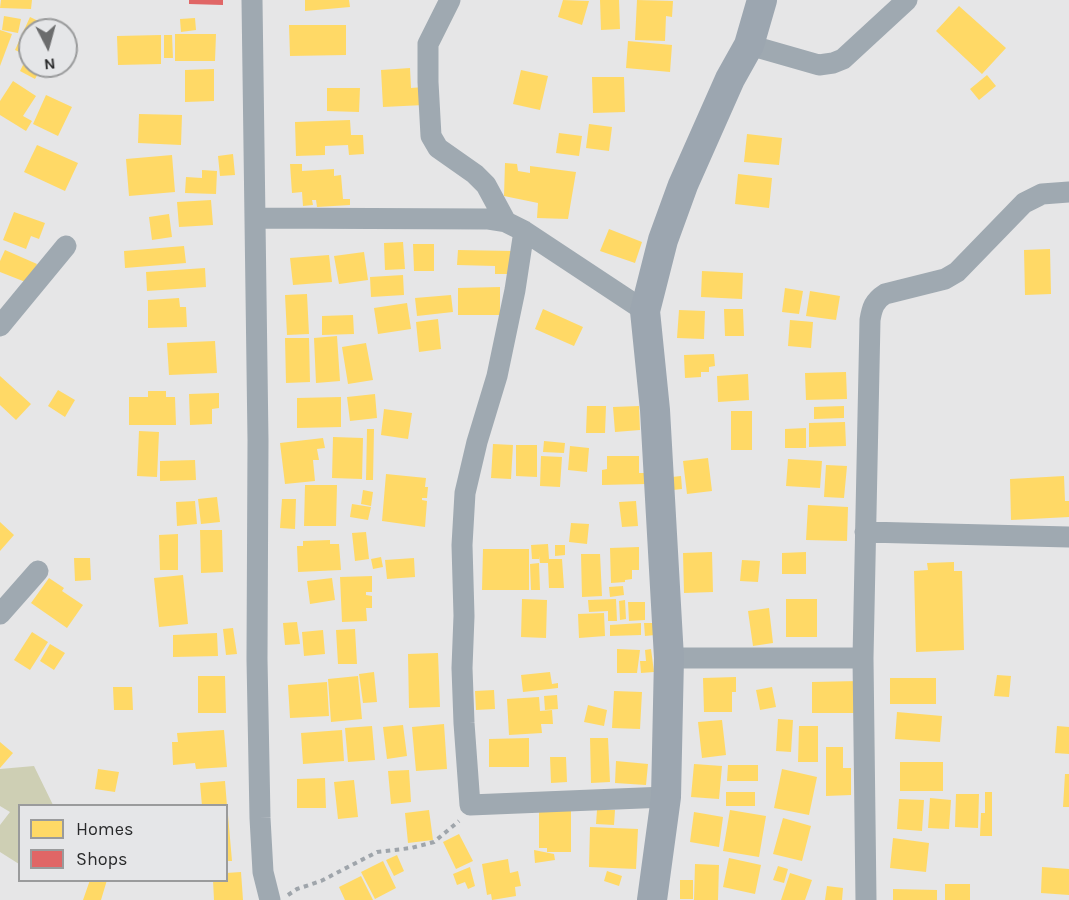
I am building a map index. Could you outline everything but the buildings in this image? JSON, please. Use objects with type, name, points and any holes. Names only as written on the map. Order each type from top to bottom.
[{"type":"street","points":[[252,0],[258,440],[256,659],[263,872],[270,900]]},
{"type":"street","points":[[450,0],[428,44],[431,136],[438,148],[475,174],[486,185],[515,227],[515,290],[497,376],[477,442],[465,493],[462,545],[463,679],[470,806],[666,796]]},
{"type":"street","points":[[652,900],[666,796],[669,658],[655,410],[645,311],[663,240],[683,184],[730,79],[749,45],[762,0]]},
{"type":"street","points":[[749,45],[819,65],[833,63],[843,59],[907,0]]},
{"type":"street","points":[[866,900],[862,658],[870,320],[873,306],[877,299],[885,294],[945,279],[957,272],[1024,203],[1042,194],[1069,192]]},
{"type":"street","points":[[255,218],[487,219],[515,227],[645,311]]},
{"type":"street","points":[[0,327],[66,246]]},
{"type":"street","points":[[865,532],[1069,537]]},
{"type":"street","points":[[0,614],[38,571]]},
{"type":"street","points":[[669,658],[862,658]]},
{"type":"path","points":[[282,900],[297,889],[321,881],[377,852],[411,848],[434,842],[454,826],[470,806]]},
{"type":"green space","points":[[34,766],[53,804],[18,804],[18,863],[0,852],[0,825],[10,812],[0,806],[0,769]]}]
